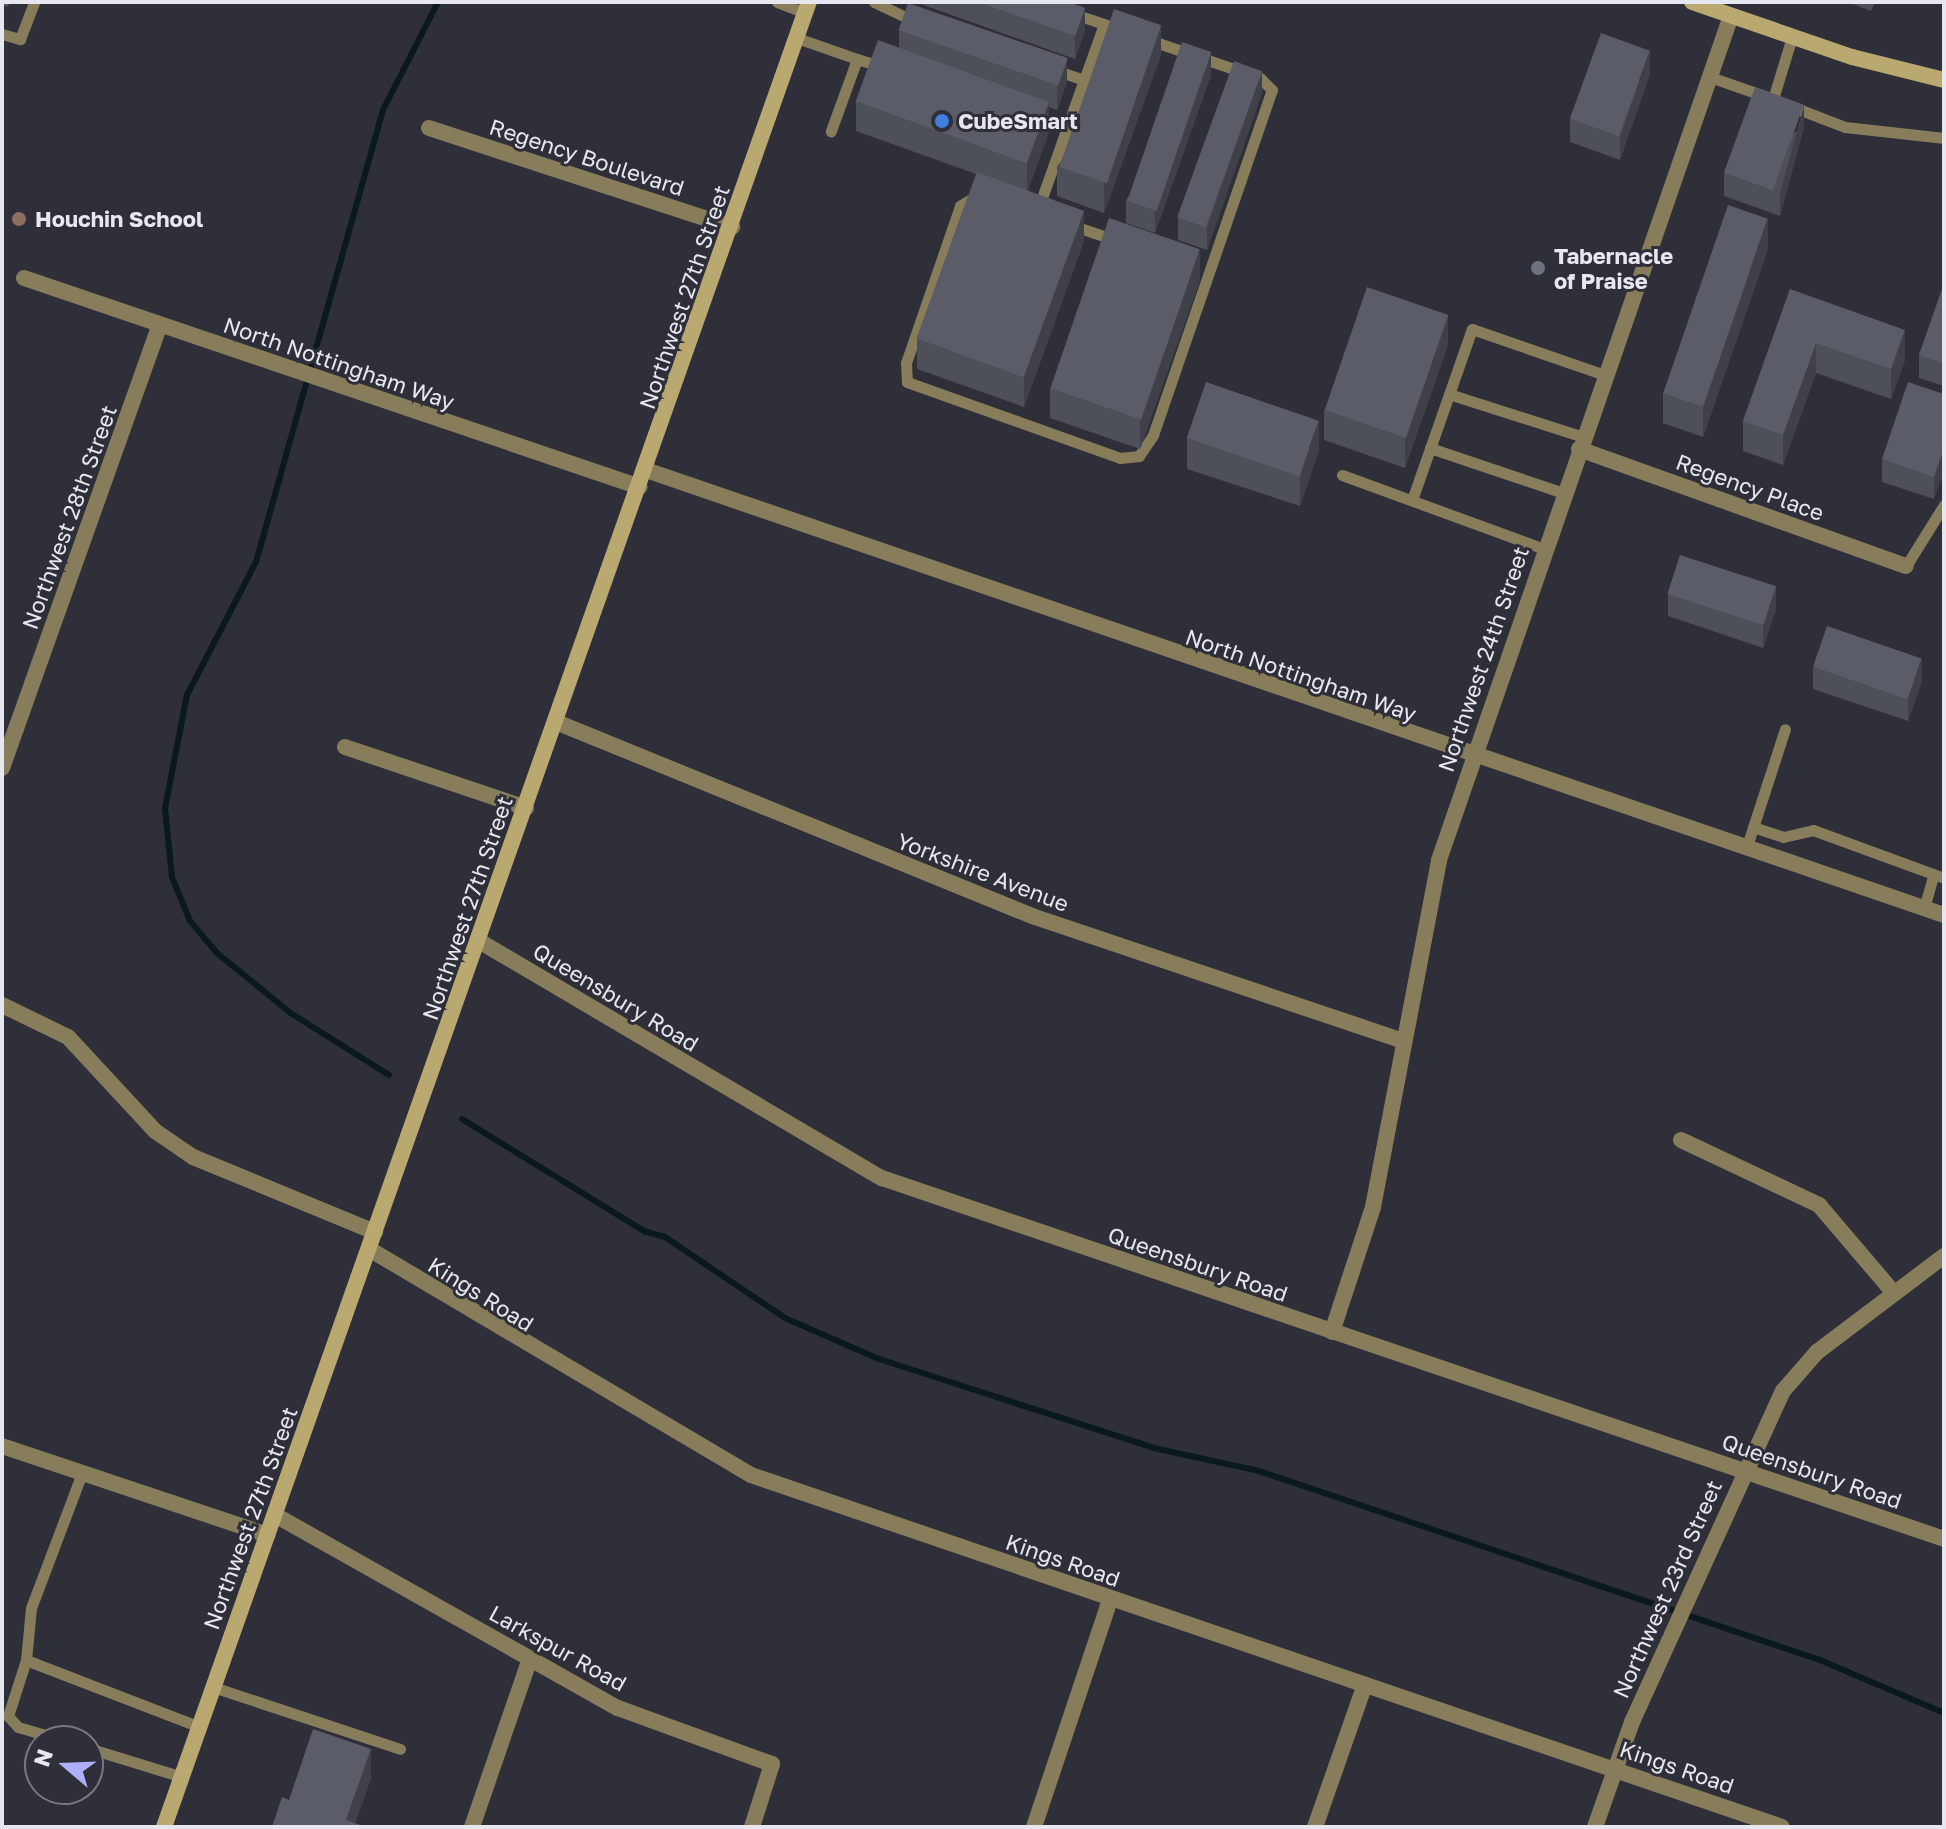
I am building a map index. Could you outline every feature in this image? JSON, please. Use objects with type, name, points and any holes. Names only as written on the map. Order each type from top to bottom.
[{"type":"main road","points":[[1692,2],[1792,37],[1944,80]]},
{"type":"main road","name":"Northwest 27th Street","points":[[164,1827],[808,8]]},
{"type":"street","name":"Northwest 24th Street","points":[[1332,1332],[1373,1207],[1427,907],[1473,757],[1731,16]]},
{"type":"street","name":"Regency Boulevard","points":[[429,128],[732,227]]},
{"type":"street","name":"North Nottingham Way","points":[[24,278],[640,487]]},
{"type":"street","name":"Northwest 28th Street","points":[[2,768],[160,325]]},
{"type":"street","name":"Regency Place","points":[[1581,443],[1906,566]]},
{"type":"street","name":"North Nottingham Way","points":[[646,470],[1473,757],[1944,915]]},
{"type":"street","name":"Yorkshire Avenue","points":[[556,722],[1032,916],[1403,1041]]},
{"type":"street","points":[[345,747],[526,808]]},
{"type":"street","name":"Queensbury Road","points":[[479,941],[882,1178],[1944,1539]]},
{"type":"street","points":[[2,1005],[68,1037],[155,1131],[193,1157],[375,1232]]},
{"type":"street","points":[[1681,1140],[1819,1205],[1854,1237],[1894,1293]]},
{"type":"street","name":"Kings Road","points":[[369,1249],[720,1461],[1110,1600],[1782,1827]]},
{"type":"street","name":"Northwest 23rd Street","points":[[1595,1827],[1614,1768],[1743,1471],[1798,1372],[1944,1256]]},
{"type":"street","points":[[2,1446],[268,1535]]},
{"type":"street","name":"Larkspur Road","points":[[275,1515],[618,1708],[772,1764],[752,1827]]},
{"type":"street","points":[[1034,1827],[1110,1600]]},
{"type":"street","points":[[472,1827],[530,1659]]},
{"type":"street","points":[[1315,1827],[1365,1684]]},
{"type":"lane","points":[[2,34],[20,39],[34,2]]},
{"type":"lane","points":[[777,2],[808,8]]},
{"type":"lane","points":[[874,2],[923,24]]},
{"type":"lane","points":[[996,199],[975,195],[960,206],[906,363],[907,382],[1130,459],[1147,449],[1272,90],[1260,78],[1053,6]]},
{"type":"lane","points":[[1036,213],[1104,24]]},
{"type":"lane","points":[[1773,99],[1792,37]]},
{"type":"lane","points":[[797,38],[902,74]]},
{"type":"lane","points":[[831,131],[857,59]]},
{"type":"lane","points":[[1040,64],[1084,80]]},
{"type":"lane","points":[[1710,77],[1845,127],[1944,138]]},
{"type":"lane","points":[[1050,126],[1065,131]]},
{"type":"lane","points":[[1023,208],[1138,248]]},
{"type":"lane","points":[[1196,268],[1210,273]]},
{"type":"lane","points":[[1412,500],[1472,329],[1605,375]]},
{"type":"lane","points":[[1449,394],[1581,443]]},
{"type":"lane","points":[[1430,448],[1564,493]]},
{"type":"lane","points":[[1342,475],[1544,549]]},
{"type":"lane","points":[[1906,566],[1944,505]]},
{"type":"lane","points":[[1746,849],[1785,729]]},
{"type":"lane","points":[[1753,827],[1783,837],[1813,830],[1939,876],[1924,908]]},
{"type":"lane","points":[[24,1729],[8,1716],[26,1660],[31,1608],[82,1473]]},
{"type":"lane","points":[[26,1660],[200,1727]]},
{"type":"lane","points":[[213,1687],[400,1749]]},
{"type":"lane","points":[[104,1753],[182,1777]]},
{"type":"building","points":[[978,2],[1069,2],[1085,8],[1075,36]]},
{"type":"building","points":[[908,3],[1068,58],[1058,85],[899,30]]},
{"type":"building","points":[[1114,9],[1161,25],[1107,183],[1060,167]]},
{"type":"building","points":[[1601,33],[1650,51],[1619,136],[1570,119]]},
{"type":"building","points":[[878,40],[1049,102],[1027,163],[856,101]]},
{"type":"building","points":[[1182,42],[1211,52],[1157,211],[1127,201]]},
{"type":"building","points":[[1234,61],[1262,71],[1205,227],[1177,217]]},
{"type":"building","points":[[1755,87],[1804,105],[1773,190],[1724,173]]},
{"type":"building","points":[[977,172],[1084,211],[1024,377],[916,338]]},
{"type":"building","points":[[1728,205],[1768,219],[1703,407],[1663,393]]},
{"type":"building","points":[[1109,218],[1200,249],[1141,419],[1050,388]]},
{"type":"building","points":[[1944,286],[1944,364],[1919,355]]},
{"type":"building","points":[[1367,287],[1448,315],[1406,438],[1325,410]]},
{"type":"building","points":[[1790,289],[1905,330],[1891,369],[1816,343],[1783,435],[1743,421]]},
{"type":"building","points":[[1206,382],[1319,421],[1299,477],[1187,438]]},
{"type":"building","points":[[1908,382],[1944,394],[1944,448],[1934,477],[1882,459]]},
{"type":"building","points":[[1680,555],[1776,586],[1763,625],[1667,594]]},
{"type":"building","points":[[1827,626],[1922,659],[1908,699],[1813,667]]},
{"type":"building","points":[[313,1729],[371,1749],[346,1820],[366,1827],[272,1827],[282,1797],[289,1800]]},
{"type":"waterway","points":[[389,1075],[292,1014],[217,953],[190,921],[172,877],[165,808],[187,695],[256,562],[383,110],[438,2]]},
{"type":"waterway","points":[[462,1119],[644,1231],[665,1237],[785,1318],[879,1359],[1158,1449],[1259,1471],[1820,1660],[1944,1713]]},
{"type":"place","name":"CubeSmart","points":[[942,121]]},
{"type":"place","name":"Houchin School","points":[[19,219]]},
{"type":"place","name":"Tabernacle of Praise","points":[[1538,268]]}]
